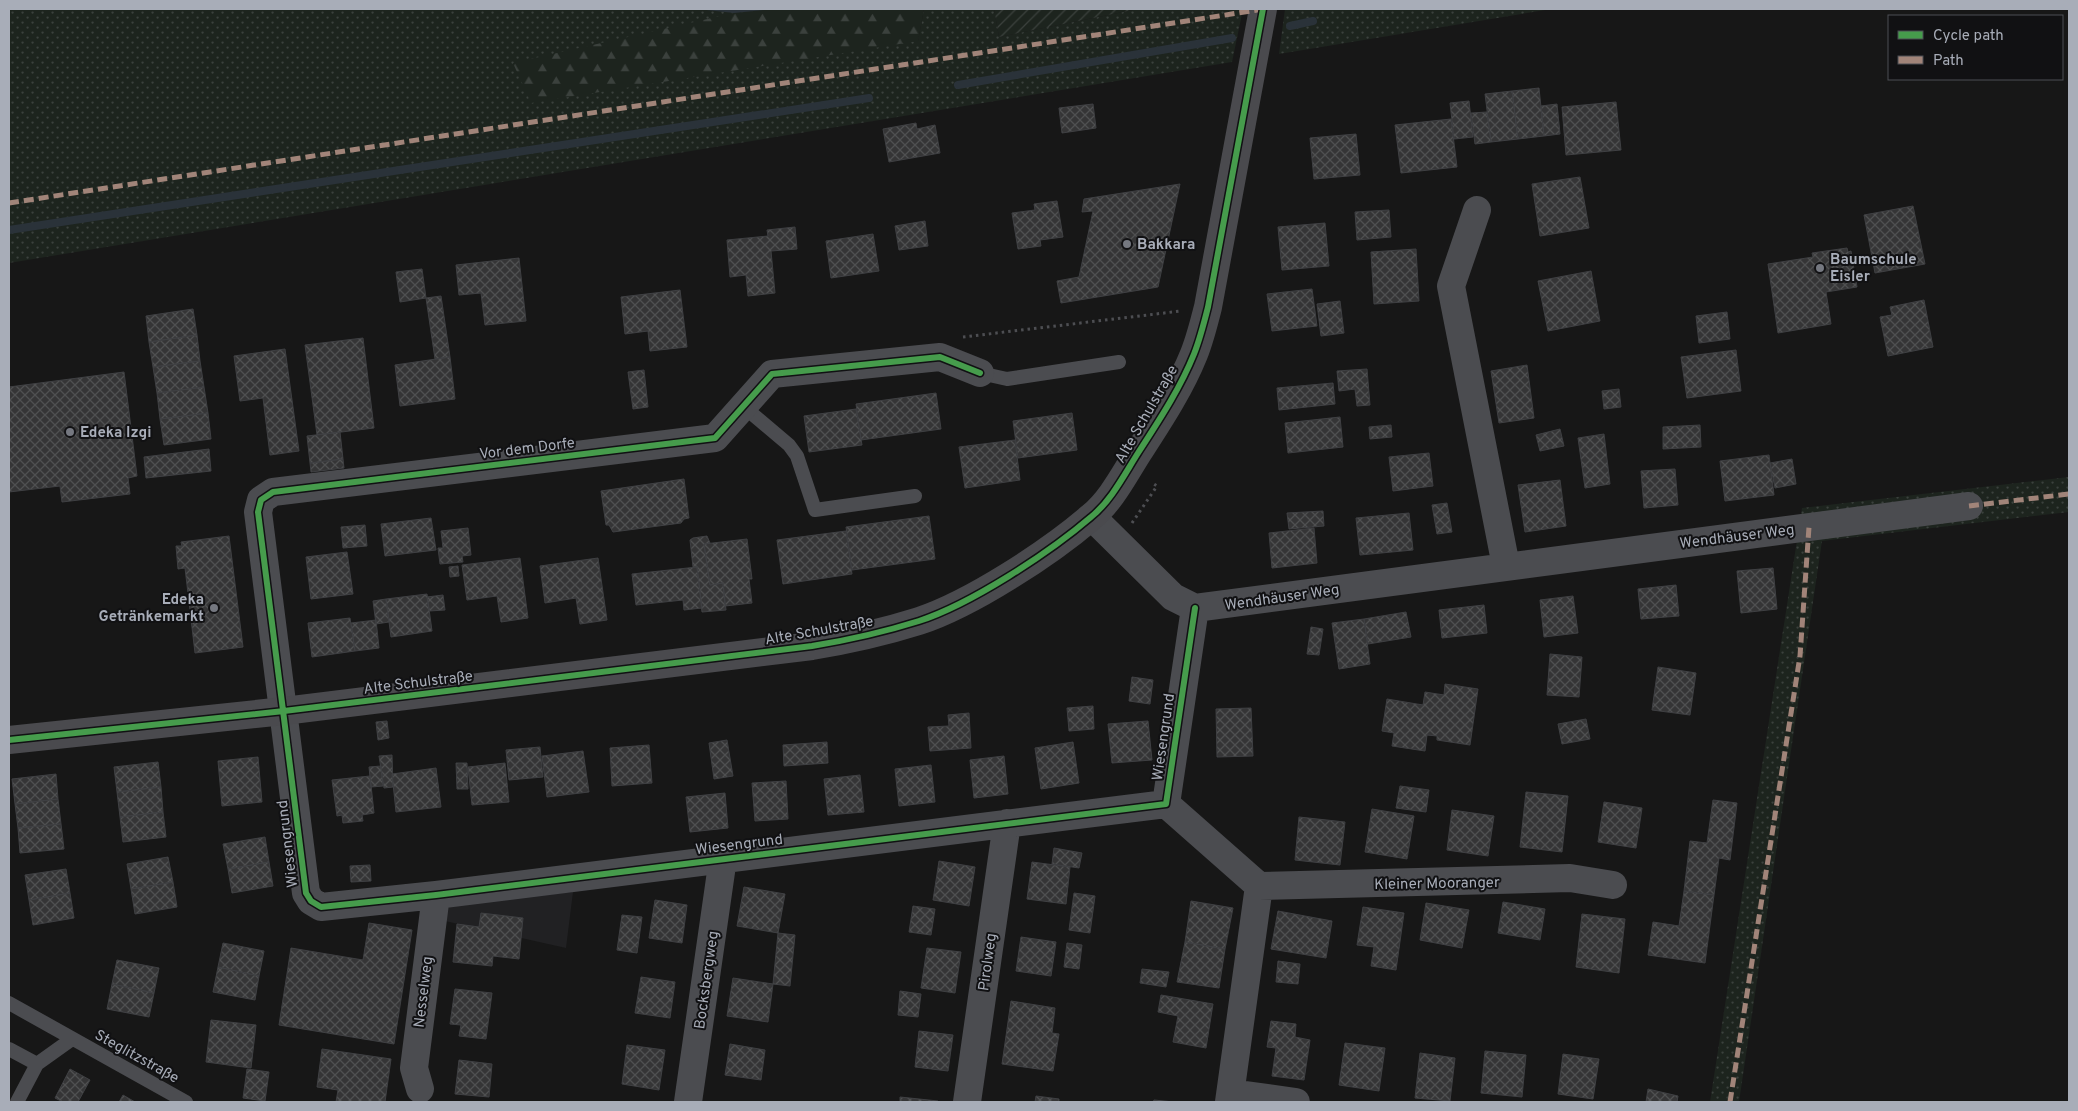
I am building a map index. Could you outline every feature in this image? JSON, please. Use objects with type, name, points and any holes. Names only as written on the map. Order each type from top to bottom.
[{"type":"street","name":"Alte Schulstraße","points":[[9,740],[284,712],[853,639],[921,620],[952,607],[1040,556],[1092,517],[1113,492],[1173,395],[1194,354],[1208,307],[1263,9]]},
{"type":"street","points":[[1478,210],[1451,286],[1506,566]]},
{"type":"street","name":"Vor dem Dorfe","points":[[284,712],[258,512],[261,500],[273,492],[715,438],[772,374],[940,357],[980,373]]},
{"type":"street","name":"Wendhäuser Weg","points":[[1195,608],[1969,506]]},
{"type":"street","points":[[1092,517],[1173,597],[1195,608]]},
{"type":"street","name":"Wiesengrund","points":[[284,712],[306,894],[311,901],[321,907],[436,895],[1007,822],[1166,804],[1195,608]]},
{"type":"street","points":[[1166,804],[1259,886],[1230,1098],[1296,1102]]},
{"type":"street","name":"Pirolweg","points":[[967,1102],[1007,822]]},
{"type":"street","name":"Bocksbergweg","points":[[688,1102],[723,858]]},
{"type":"street","name":"Kleiner Mooranger","points":[[1259,886],[1570,878],[1613,885]]},
{"type":"street","name":"Nesselweg","points":[[420,1089],[414,1068],[436,895]]},
{"type":"lane","points":[[980,373],[1007,379],[1119,362]]},
{"type":"lane","points":[[744,406],[789,445],[797,456],[815,510],[914,496]]},
{"type":"lane","name":"Steglitzstraße","points":[[9,1003],[186,1102]]},
{"type":"lane","name":"Steglitzstraße","points":[[17,1102],[37,1064],[72,1039]]},
{"type":"lane","points":[[9,1049],[37,1064]]},
{"type":"path","points":[[940,357],[954,338],[1208,307]]},
{"type":"path","points":[[1117,541],[1133,522],[1157,486],[1144,477]]},
{"type":"shaded area","points":[[697,9],[775,9],[734,13]]},
{"type":"shaded area","points":[[573,892],[566,948],[445,921],[447,905]]},
{"type":"green space","points":[[9,9],[775,9],[773,10],[918,41],[924,9],[994,9],[999,37],[1138,9],[1243,9],[1232,62],[9,263]]},
{"type":"green space","points":[[775,9],[924,9],[918,41],[531,103],[513,63],[734,13]]},
{"type":"green space","points":[[994,9],[1138,9],[999,37]]},
{"type":"green space","points":[[1285,9],[1551,9],[1279,54]]},
{"type":"green space","points":[[2069,477],[2069,512],[1822,541],[1739,1102],[1710,1102],[1802,508]]},
{"type":"building","points":[[1539,88],[1544,136],[1518,139],[1512,91]]},
{"type":"building","points":[[1512,91],[1518,139],[1491,142],[1485,94]]},
{"type":"building","points":[[1469,101],[1473,137],[1454,139],[1450,103]]},
{"type":"building","points":[[1616,102],[1621,150],[1566,155],[1562,107]]},
{"type":"building","points":[[1093,104],[1096,128],[1062,133],[1059,108]]},
{"type":"building","points":[[1557,104],[1560,134],[1544,136],[1541,106]]},
{"type":"building","points":[[1487,112],[1491,142],[1475,144],[1471,113]]},
{"type":"building","points":[[1451,119],[1457,167],[1401,173],[1395,125]]},
{"type":"building","points":[[916,123],[917,129],[935,125],[940,153],[889,162],[883,129]]},
{"type":"building","points":[[1356,134],[1360,175],[1314,179],[1310,138]]},
{"type":"building","points":[[1580,177],[1589,228],[1540,236],[1532,184]]},
{"type":"building","name":"Bakkara","points":[[1180,184],[1158,287],[1061,303],[1057,281],[1079,277],[1093,211],[1082,212],[1084,199]]},
{"type":"building","points":[[1057,201],[1063,237],[1040,240],[1041,246],[1018,249],[1012,213],[1035,210],[1034,204]]},
{"type":"building","points":[[1913,206],[1925,264],[1875,273],[1864,215]]},
{"type":"building","points":[[1389,210],[1391,237],[1357,240],[1355,212]]},
{"type":"building","points":[[925,221],[928,246],[899,250],[895,226]]},
{"type":"building","points":[[1325,223],[1329,266],[1282,270],[1278,227]]},
{"type":"building","points":[[795,227],[797,249],[771,251],[775,293],[748,296],[746,275],[730,277],[727,240],[768,236],[767,230]]},
{"type":"building","points":[[873,234],[879,271],[831,278],[826,241]]},
{"type":"building","points":[[1847,248],[1848,252],[1851,251],[1857,287],[1826,292],[1831,324],[1778,333],[1768,264],[1813,257],[1812,253]]},
{"type":"building","points":[[1416,249],[1419,301],[1374,304],[1371,252]]},
{"type":"building","points":[[519,258],[526,321],[485,325],[481,293],[459,295],[456,265]]},
{"type":"building","points":[[422,269],[426,298],[400,302],[396,272]]},
{"type":"building","points":[[1591,271],[1600,321],[1548,331],[1538,281]]},
{"type":"building","points":[[1312,289],[1317,326],[1272,331],[1267,294]]},
{"type":"building","points":[[680,290],[687,347],[650,351],[648,331],[625,334],[621,297]]},
{"type":"building","points":[[441,296],[450,357],[435,359],[426,298]]},
{"type":"building","points":[[1924,300],[1933,347],[1888,356],[1880,317],[1892,315],[1890,307]]},
{"type":"building","points":[[1340,301],[1344,333],[1321,336],[1317,304]]},
{"type":"building","points":[[193,309],[197,335],[149,342],[146,316]]},
{"type":"building","points":[[1727,312],[1730,339],[1699,343],[1696,316]]},
{"type":"building","points":[[197,335],[200,361],[153,367],[149,342]]},
{"type":"building","points":[[363,338],[374,428],[317,435],[305,345]]},
{"type":"building","points":[[285,349],[299,451],[270,455],[263,398],[240,401],[234,356]]},
{"type":"building","points":[[1736,350],[1741,391],[1687,398],[1681,357]]},
{"type":"building","points":[[450,357],[455,399],[400,406],[395,365]]},
{"type":"building","points":[[200,361],[204,387],[157,393],[153,367]]},
{"type":"building","points":[[1527,365],[1534,418],[1499,423],[1491,371]]},
{"type":"building","points":[[1367,369],[1370,405],[1357,406],[1355,389],[1339,391],[1337,371]]},
{"type":"building","points":[[644,370],[648,407],[633,409],[628,372]]},
{"type":"building","name":"Edeka Izgi","points":[[124,372],[137,476],[128,478],[130,494],[62,502],[60,486],[9,492],[9,387]]},
{"type":"building","points":[[1333,383],[1335,404],[1279,410],[1277,388]]},
{"type":"building","points":[[204,387],[208,413],[160,419],[157,393]]},
{"type":"building","points":[[1619,389],[1621,407],[1604,409],[1602,391]]},
{"type":"building","points":[[936,393],[941,429],[861,440],[856,404]]},
{"type":"building","points":[[856,409],[862,445],[809,452],[804,416]]},
{"type":"building","points":[[208,413],[211,439],[164,445],[160,419]]},
{"type":"building","points":[[1072,413],[1077,450],[1018,458],[1013,421]]},
{"type":"building","points":[[1340,417],[1343,447],[1288,453],[1285,423]]},
{"type":"building","points":[[1391,425],[1392,437],[1370,439],[1369,427]]},
{"type":"building","points":[[1700,425],[1701,447],[1663,449],[1663,427]]},
{"type":"building","points":[[1560,429],[1564,446],[1540,451],[1536,435]]},
{"type":"building","points":[[340,432],[343,459],[310,463],[307,436]]},
{"type":"building","points":[[1604,434],[1610,484],[1585,488],[1578,438]]},
{"type":"building","points":[[1015,440],[1020,480],[965,488],[959,447]]},
{"type":"building","points":[[209,449],[211,471],[146,478],[144,457]]},
{"type":"building","points":[[1429,453],[1433,486],[1393,491],[1389,457]]},
{"type":"building","points":[[1769,455],[1774,495],[1725,501],[1720,461]]},
{"type":"building","points":[[343,459],[344,468],[311,472],[310,463]]},
{"type":"building","points":[[1792,459],[1796,484],[1775,488],[1770,463]]},
{"type":"building","points":[[1675,469],[1678,505],[1644,508],[1641,471]]},
{"type":"building","points":[[684,479],[689,518],[684,519],[681,523],[613,532],[609,525],[606,525],[601,491]]},
{"type":"building","points":[[1560,480],[1566,526],[1525,532],[1518,485]]},
{"type":"building","points":[[1447,503],[1452,532],[1437,534],[1432,505]]},
{"type":"building","points":[[1323,511],[1324,526],[1289,529],[1287,513]]},
{"type":"building","points":[[1409,513],[1413,550],[1360,555],[1356,518]]},
{"type":"building","points":[[929,516],[935,559],[852,570],[846,527]]},
{"type":"building","points":[[431,518],[436,550],[385,556],[381,524]]},
{"type":"building","points":[[365,525],[367,546],[343,548],[341,527]]},
{"type":"building","points":[[468,528],[471,555],[462,556],[463,562],[440,564],[438,548],[443,548],[441,531]]},
{"type":"building","points":[[1314,528],[1317,563],[1272,568],[1269,533]]},
{"type":"building","points":[[846,531],[852,574],[783,584],[777,540]]},
{"type":"building","name":"Edeka Getränkemarkt","points":[[229,536],[243,647],[195,653],[185,568],[178,569],[176,546],[182,546],[181,542]]},
{"type":"building","points":[[707,536],[710,543],[704,544],[710,585],[723,583],[726,610],[702,612],[697,567],[693,567],[690,540]]},
{"type":"building","points":[[747,539],[752,579],[749,579],[752,603],[725,606],[723,583],[710,585],[704,544]]},
{"type":"building","points":[[347,552],[353,594],[311,599],[306,557]]},
{"type":"building","points":[[520,558],[528,618],[501,622],[497,596],[467,600],[462,565]]},
{"type":"building","points":[[598,558],[607,620],[580,624],[576,598],[545,603],[540,566]]},
{"type":"building","points":[[458,566],[459,576],[450,577],[449,567]]},
{"type":"building","points":[[697,567],[702,608],[684,610],[683,600],[636,605],[632,574]]},
{"type":"building","points":[[1773,568],[1777,609],[1741,613],[1737,571]]},
{"type":"building","points":[[1676,585],[1679,616],[1641,619],[1638,589]]},
{"type":"building","points":[[427,594],[432,631],[391,637],[386,599]]},
{"type":"building","points":[[443,595],[445,610],[429,611],[427,597]]},
{"type":"building","points":[[1573,596],[1578,633],[1544,637],[1540,600]]},
{"type":"building","points":[[386,599],[389,622],[376,624],[373,601]]},
{"type":"building","points":[[1484,605],[1487,633],[1442,638],[1439,610]]},
{"type":"building","points":[[1406,612],[1411,637],[1368,644],[1364,619]]},
{"type":"building","points":[[350,618],[355,651],[312,657],[308,623]]},
{"type":"building","points":[[1364,619],[1370,664],[1339,669],[1332,623]]},
{"type":"building","points":[[376,620],[379,648],[355,651],[351,623]]},
{"type":"building","points":[[1311,627],[1323,629],[1319,655],[1307,654]]},
{"type":"building","points":[[1550,654],[1582,657],[1579,697],[1547,695]]},
{"type":"building","points":[[1658,667],[1696,673],[1690,715],[1652,710]]},
{"type":"building","points":[[1132,677],[1153,680],[1150,704],[1129,701]]},
{"type":"building","points":[[1445,684],[1478,689],[1470,745],[1437,740],[1437,736],[1427,735],[1425,751],[1392,746],[1394,733],[1382,731],[1387,699],[1423,705],[1425,692],[1444,695]]},
{"type":"building","points":[[1093,706],[1094,729],[1069,731],[1067,708]]},
{"type":"building","points":[[1251,708],[1253,756],[1217,757],[1216,709]]},
{"type":"building","points":[[969,713],[971,748],[930,751],[928,727],[949,726],[948,715]]},
{"type":"building","points":[[1586,719],[1590,739],[1562,744],[1558,724]]},
{"type":"building","points":[[387,721],[389,738],[378,740],[376,722]]},
{"type":"building","points":[[1148,721],[1152,760],[1112,763],[1108,724]]},
{"type":"building","points":[[727,740],[733,776],[714,779],[709,743]]},
{"type":"building","points":[[827,742],[828,763],[784,766],[783,745]]},
{"type":"building","points":[[1073,742],[1079,783],[1041,789],[1035,748]]},
{"type":"building","points":[[649,745],[652,783],[612,786],[610,748]]},
{"type":"building","points":[[540,747],[543,777],[509,780],[506,750]]},
{"type":"building","points":[[583,751],[589,792],[547,797],[542,756]]},
{"type":"building","points":[[392,755],[393,787],[384,788],[379,756]]},
{"type":"building","points":[[1004,756],[1008,794],[974,798],[970,760]]},
{"type":"building","points":[[258,757],[262,802],[222,806],[218,761]]},
{"type":"building","points":[[158,762],[161,787],[117,792],[114,767]]},
{"type":"building","points":[[456,763],[467,763],[468,789],[457,789]]},
{"type":"building","points":[[505,763],[509,802],[472,805],[468,767]]},
{"type":"building","points":[[931,765],[935,802],[899,806],[895,769]]},
{"type":"building","points":[[381,766],[383,786],[371,787],[369,767]]},
{"type":"building","points":[[436,768],[441,807],[396,812],[392,774]]},
{"type":"building","points":[[56,774],[58,799],[15,804],[12,779]]},
{"type":"building","points":[[860,775],[864,812],[828,815],[824,779]]},
{"type":"building","points":[[370,776],[374,813],[362,815],[363,821],[343,823],[342,815],[337,816],[332,780]]},
{"type":"building","points":[[786,781],[788,819],[755,821],[752,783]]},
{"type":"building","points":[[1400,786],[1429,790],[1426,812],[1396,808]]},
{"type":"building","points":[[161,787],[163,812],[120,817],[117,792]]},
{"type":"building","points":[[1526,792],[1568,796],[1562,852],[1520,847]]},
{"type":"building","points":[[725,793],[728,828],[690,832],[686,797]]},
{"type":"building","points":[[58,799],[61,824],[18,828],[15,804]]},
{"type":"building","points":[[1713,800],[1737,803],[1730,860],[1719,858],[1714,895],[1684,891],[1690,841],[1707,843]]},
{"type":"building","points":[[1604,802],[1642,808],[1636,848],[1598,842]]},
{"type":"building","points":[[1372,809],[1414,816],[1407,859],[1365,852]]},
{"type":"building","points":[[1452,810],[1494,816],[1488,856],[1447,850]]},
{"type":"building","points":[[163,812],[166,837],[123,842],[120,817]]},
{"type":"building","points":[[1299,817],[1345,822],[1340,865],[1295,860]]},
{"type":"building","points":[[61,824],[64,849],[20,853],[18,828]]},
{"type":"building","points":[[265,837],[269,862],[228,869],[223,844]]},
{"type":"building","points":[[1054,848],[1082,853],[1079,868],[1052,864]]},
{"type":"building","points":[[168,857],[173,882],[131,889],[127,864]]},
{"type":"building","points":[[939,861],[975,867],[969,906],[933,900]]},
{"type":"building","points":[[269,862],[273,886],[232,893],[228,869]]},
{"type":"building","points":[[1032,862],[1070,867],[1066,904],[1027,899]]},
{"type":"building","points":[[370,865],[371,881],[351,882],[350,866]]},
{"type":"building","points":[[66,869],[70,893],[29,900],[25,875]]},
{"type":"building","points":[[173,882],[177,907],[135,914],[131,889]]},
{"type":"building","points":[[744,887],[785,894],[778,933],[737,926]]},
{"type":"building","points":[[1684,891],[1714,895],[1705,963],[1648,955],[1653,922],[1679,926]]},
{"type":"building","points":[[70,893],[74,918],[33,925],[29,900]]},
{"type":"building","points":[[1074,893],[1095,896],[1090,933],[1069,930]]},
{"type":"building","points":[[655,900],[687,905],[682,943],[649,938]]},
{"type":"building","points":[[1191,901],[1233,908],[1225,949],[1185,942]]},
{"type":"building","points":[[1503,902],[1545,909],[1540,940],[1498,933]]},
{"type":"building","points":[[1426,903],[1469,910],[1462,948],[1420,940]]},
{"type":"building","points":[[913,906],[935,909],[931,935],[909,932]]},
{"type":"building","points":[[1363,907],[1404,913],[1396,970],[1371,966],[1374,947],[1357,945]]},
{"type":"building","points":[[1278,911],[1332,921],[1326,958],[1271,949]]},
{"type":"building","points":[[481,913],[523,918],[519,959],[493,956],[492,966],[453,962],[457,924],[479,927]]},
{"type":"building","points":[[1582,914],[1625,919],[1619,973],[1576,967]]},
{"type":"building","points":[[622,915],[642,917],[637,953],[617,950]]},
{"type":"building","points":[[369,923],[412,930],[394,1044],[279,1025],[291,948],[363,960]]},
{"type":"building","points":[[778,933],[795,935],[790,986],[773,984]]},
{"type":"building","points":[[1021,937],[1056,942],[1051,976],[1016,971]]},
{"type":"building","points":[[1185,942],[1225,949],[1219,988],[1177,982]]},
{"type":"building","points":[[223,943],[264,951],[259,976],[218,967]]},
{"type":"building","points":[[1067,943],[1082,945],[1079,969],[1064,967]]},
{"type":"building","points":[[927,948],[961,952],[955,993],[921,988]]},
{"type":"building","points":[[117,960],[159,968],[154,993],[112,984]]},
{"type":"building","points":[[1278,961],[1300,964],[1298,984],[1276,982]]},
{"type":"building","points":[[218,967],[259,976],[255,1000],[213,992]]},
{"type":"building","points":[[1142,969],[1169,972],[1166,987],[1140,983]]},
{"type":"building","points":[[641,977],[675,982],[670,1018],[635,1013]]},
{"type":"building","points":[[733,978],[773,984],[768,1022],[727,1016]]},
{"type":"building","points":[[112,984],[154,993],[149,1017],[107,1009]]},
{"type":"building","points":[[455,989],[492,993],[486,1039],[459,1036],[461,1025],[450,1024]]},
{"type":"building","points":[[900,991],[921,994],[918,1017],[898,1015]]},
{"type":"building","points":[[1161,995],[1213,1004],[1206,1048],[1173,1042],[1178,1016],[1158,1012]]},
{"type":"building","points":[[1011,1001],[1055,1008],[1052,1033],[1059,1034],[1053,1071],[1002,1064]]},
{"type":"building","points":[[211,1020],[256,1025],[251,1068],[206,1062]]},
{"type":"building","points":[[1271,1021],[1296,1024],[1295,1037],[1310,1040],[1304,1080],[1272,1076],[1276,1048],[1267,1047]]},
{"type":"building","points":[[919,1031],[953,1035],[948,1071],[915,1067]]},
{"type":"building","points":[[1345,1043],[1385,1048],[1379,1091],[1339,1085]]},
{"type":"building","points":[[730,1044],[765,1050],[761,1080],[725,1075]]},
{"type":"building","points":[[627,1045],[665,1050],[659,1090],[622,1084]]},
{"type":"building","points":[[322,1049],[391,1059],[385,1102],[336,1102],[338,1090],[317,1087]]},
{"type":"building","points":[[1485,1051],[1526,1055],[1522,1097],[1481,1093]]},
{"type":"building","points":[[1420,1053],[1455,1058],[1450,1101],[1415,1098]]},
{"type":"building","points":[[1563,1054],[1599,1059],[1593,1099],[1558,1094]]},
{"type":"building","points":[[459,1060],[492,1064],[489,1097],[455,1094]]},
{"type":"building","points":[[70,1069],[90,1080],[78,1102],[63,1102],[55,1098]]},
{"type":"building","points":[[247,1069],[269,1072],[265,1101],[243,1098]]},
{"type":"building","points":[[1648,1089],[1678,1096],[1677,1102],[1646,1102]]},
{"type":"building","points":[[123,1095],[135,1102],[119,1102]]},
{"type":"building","points":[[1036,1096],[1059,1099],[1059,1102],[1035,1102]]},
{"type":"building","points":[[900,1097],[938,1101],[938,1102],[900,1102]]},
{"type":"building","points":[[1154,1100],[1174,1102],[1153,1102]]},
{"type":"waterway","points":[[1290,26],[1313,21]]},
{"type":"waterway","points":[[958,85],[1232,38]]},
{"type":"waterway","points":[[9,230],[869,98]]},
{"type":"marked path","points":[[9,203],[1264,9]]},
{"type":"marked path","points":[[1969,506],[2069,494]]},
{"type":"marked path","points":[[1730,1102],[1800,656],[1809,527]]},
{"type":"cycle path","points":[[9,740],[284,711],[812,646],[893,629],[919,621],[962,603],[985,590],[1054,546],[1098,511],[1117,487],[1161,417],[1188,367],[1198,343],[1208,307],[1263,9]]},
{"type":"cycle path","points":[[980,373],[940,357],[772,374],[715,438],[273,492],[261,500],[258,512],[306,893],[311,901],[321,907],[436,895],[1166,804],[1195,608]]},
{"type":"place","name":"Bakkara","points":[[1127,244]]},
{"type":"place","name":"Baumschule Eisler","points":[[1820,268]]},
{"type":"place","name":"Edeka Izgi","points":[[70,432]]},
{"type":"place","name":"Edeka Getränkemarkt","points":[[214,608]]}]
